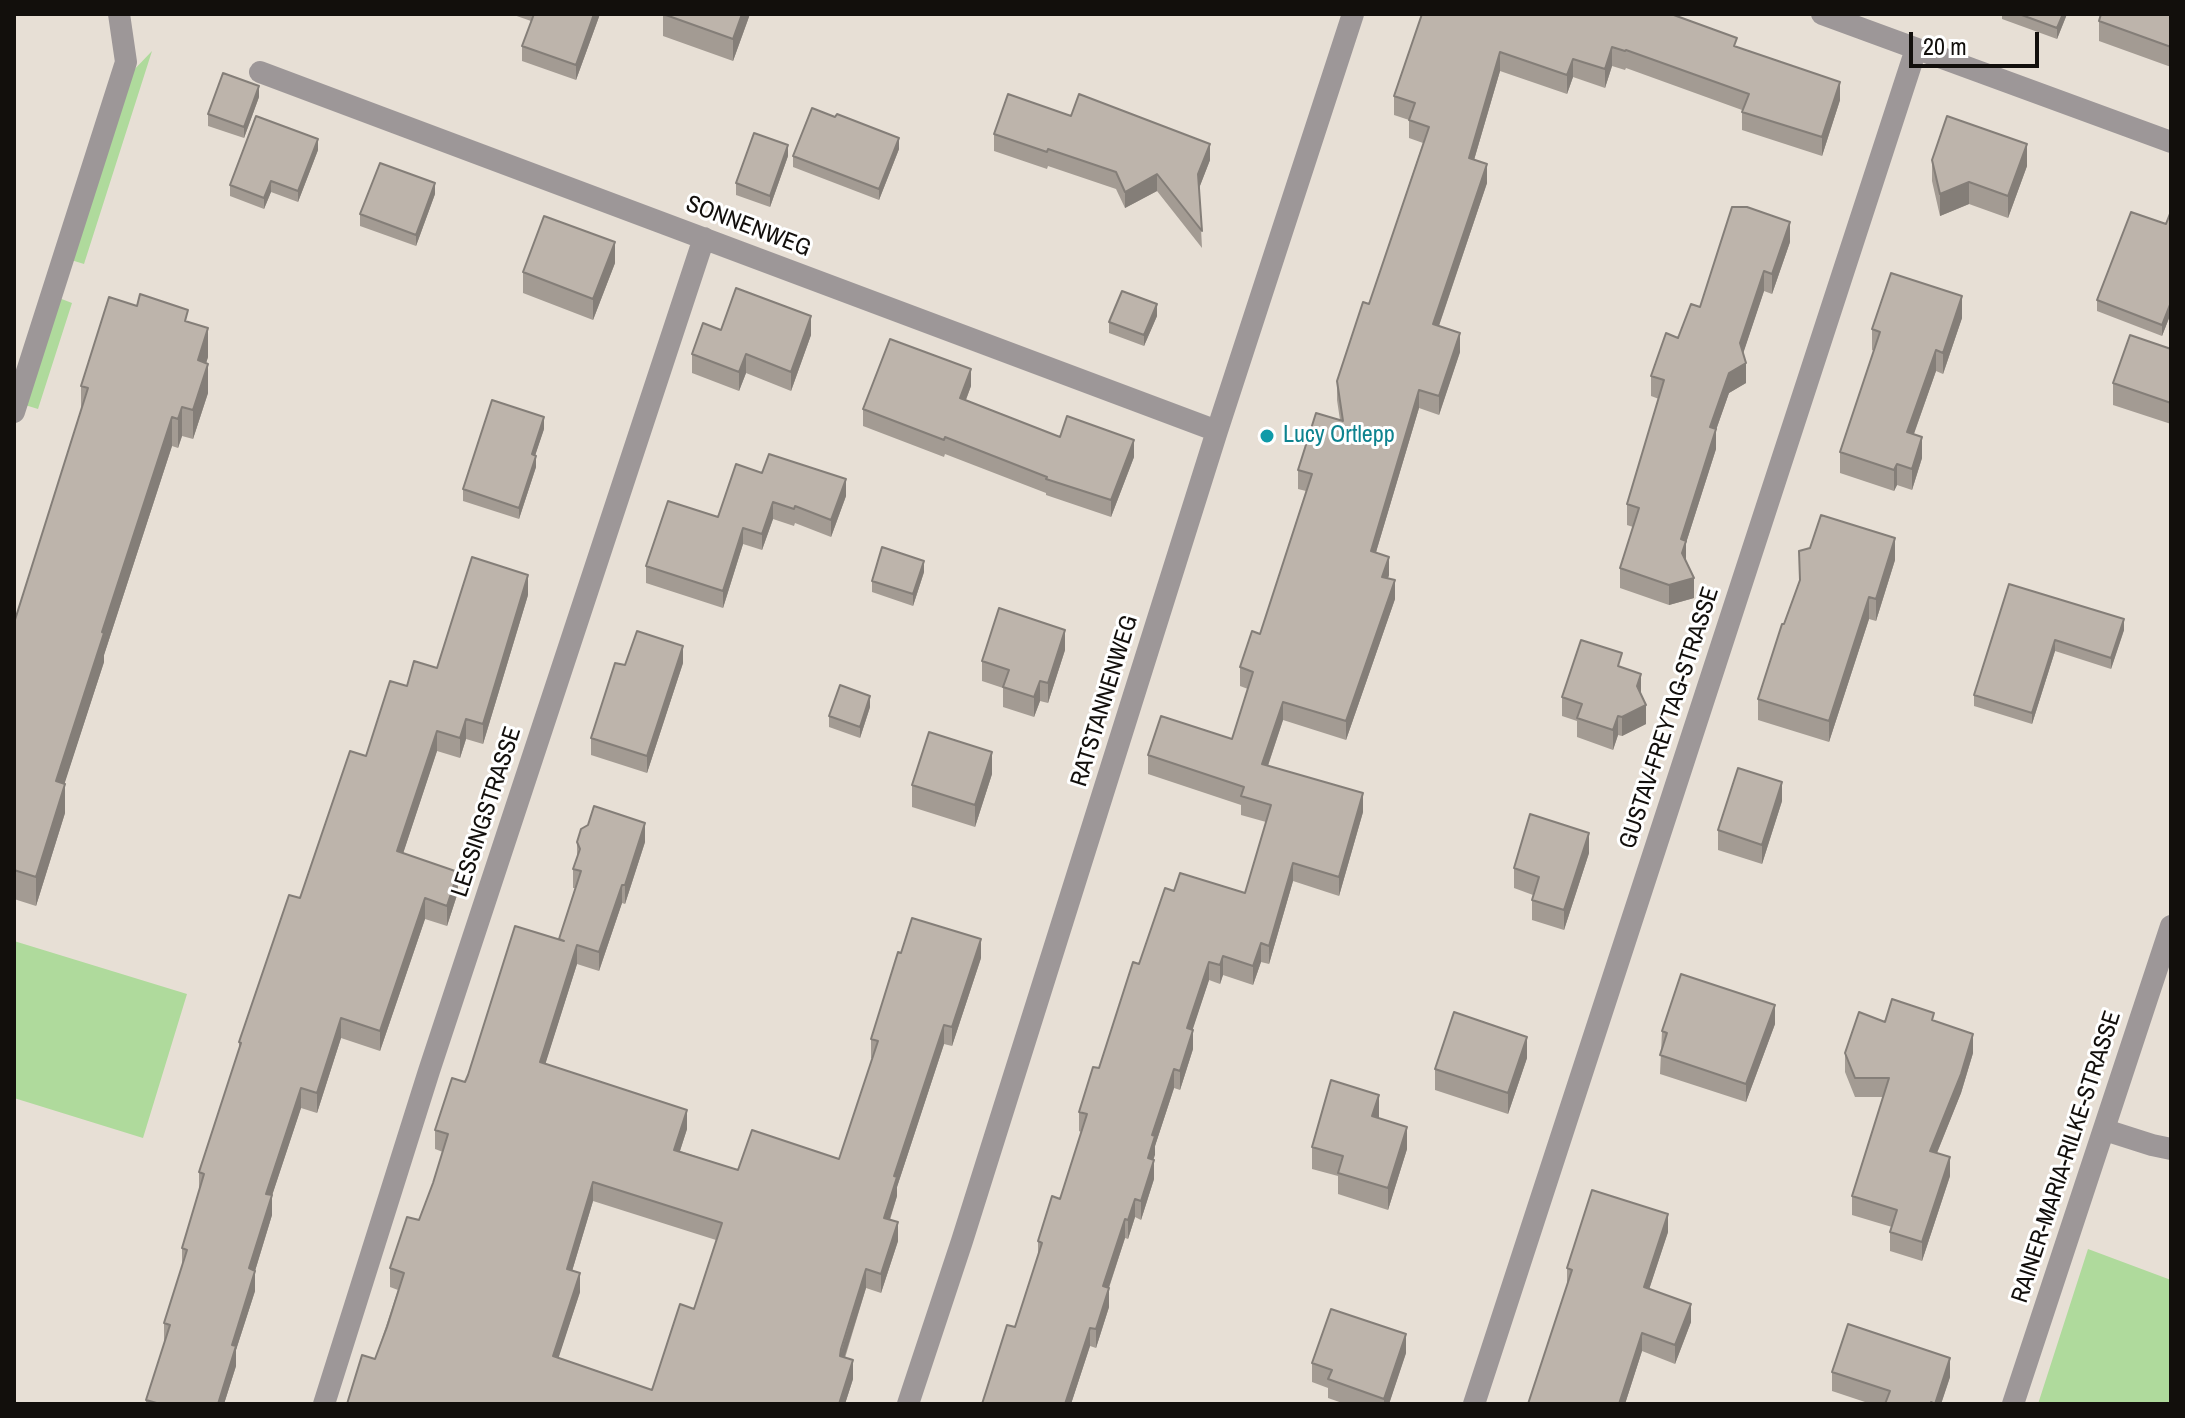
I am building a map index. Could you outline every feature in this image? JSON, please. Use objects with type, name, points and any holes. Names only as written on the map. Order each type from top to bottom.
[{"type":"street","points":[[14,412],[126,62],[119,14]]},
{"type":"street","name":"RATSTANNENWEG","points":[[908,1404],[1353,14]]},
{"type":"street","points":[[1822,14],[2171,142]]},
{"type":"street","name":"GUSTAV-FREYTAG-STRASSE","points":[[1474,1404],[1916,49]]},
{"type":"street","name":"SONNENWEG","points":[[260,72],[1217,431]]},
{"type":"street","name":"LESSINGSTRASSE","points":[[324,1404],[429,1071],[704,238]]},
{"type":"street","name":"RAINER-MARIA-RILKE-STRASSE","points":[[2013,1404],[2171,926]]},
{"type":"street","points":[[2105,1130],[2171,1149]]},
{"type":"green space","points":[[152,51],[84,264],[71,260],[130,74]]},
{"type":"green space","points":[[59,298],[72,303],[38,409],[25,405]]},
{"type":"green space","points":[[14,941],[187,994],[143,1138],[14,1098]]},
{"type":"green space","points":[[2088,1249],[2171,1280],[2171,1404],[2038,1404]]},
{"type":"building","points":[[534,14],[594,14],[576,65],[522,46]]},
{"type":"building","points":[[663,14],[742,14],[733,39]]},
{"type":"building","points":[[1422,14],[1671,14],[1737,38],[1734,46],[1840,82],[1822,137],[1742,112],[1749,94],[1626,50],[1612,47],[1605,69],[1573,59],[1567,75],[1500,52],[1469,158],[1487,164],[1433,324],[1460,333],[1439,396],[1419,390],[1371,551],[1389,557],[1382,577],[1395,580],[1346,721],[1283,702],[1262,764],[1363,793],[1339,877],[1293,863],[1269,946],[1261,943],[1253,966],[1223,956],[1220,965],[1209,962],[1187,1028],[1193,1030],[1180,1071],[1174,1069],[1152,1135],[1155,1136],[1148,1158],[1154,1160],[1141,1201],[1135,1199],[1128,1220],[1125,1219],[1103,1286],[1109,1288],[1096,1329],[1090,1328],[1065,1404],[982,1404],[1007,1325],[1015,1327],[1042,1243],[1038,1241],[1052,1196],[1060,1199],[1087,1114],[1079,1112],[1093,1067],[1099,1068],[1133,962],[1139,964],[1165,888],[1174,891],[1180,873],[1245,893],[1271,805],[1241,796],[1244,787],[1148,755],[1161,716],[1232,739],[1253,672],[1240,667],[1252,631],[1260,634],[1312,474],[1298,470],[1316,413],[1343,421],[1337,381],[1363,302],[1369,304],[1429,127],[1409,120],[1415,103],[1394,96]]},
{"type":"building","points":[[2019,14],[2063,14],[2057,28]]},
{"type":"building","points":[[2101,14],[2171,14],[2171,47],[2099,21]]},
{"type":"building","points":[[223,73],[259,86],[244,127],[208,114]]},
{"type":"building","points":[[1008,94],[1071,116],[1079,94],[1210,144],[1198,174],[1202,231],[1157,174],[1125,192],[1116,172],[994,134]]},
{"type":"building","points":[[812,108],[835,117],[837,114],[899,138],[879,189],[793,156]]},
{"type":"building","points":[[256,116],[318,139],[298,191],[271,181],[264,198],[230,185]]},
{"type":"building","points":[[1947,116],[2027,144],[2008,196],[1969,182],[1940,194],[1932,160]]},
{"type":"building","points":[[754,133],[788,145],[770,196],[736,183]]},
{"type":"building","points":[[380,163],[435,183],[416,235],[360,214]]},
{"type":"building","points":[[1732,207],[1747,207],[1790,222],[1772,274],[1764,271],[1740,343],[1746,363],[1729,373],[1710,427],[1716,429],[1681,539],[1686,541],[1682,553],[1694,578],[1669,585],[1620,568],[1639,508],[1627,504],[1664,380],[1651,376],[1666,333],[1678,338],[1691,304],[1700,307]]},
{"type":"building","points":[[2171,211],[2171,302],[2162,325],[2097,300],[2131,212],[2166,224]]},
{"type":"building","points":[[544,216],[615,242],[593,299],[523,272]]},
{"type":"building","points":[[1891,273],[1962,296],[1943,353],[1936,350],[1907,432],[1922,437],[1912,469],[1897,464],[1894,470],[1840,452],[1880,332],[1872,329]]},
{"type":"building","points":[[736,288],[811,316],[791,372],[746,354],[739,372],[692,354],[703,323],[721,330]]},
{"type":"building","points":[[1122,291],[1157,304],[1144,335],[1109,322]]},
{"type":"building","points":[[140,294],[188,310],[185,321],[208,328],[198,360],[208,364],[193,410],[182,407],[178,419],[172,417],[56,781],[65,784],[36,877],[14,870],[14,623],[88,388],[81,386],[109,297],[137,306]]},
{"type":"building","points":[[2130,335],[2171,349],[2171,403],[2113,383]]},
{"type":"building","points":[[890,339],[971,369],[960,398],[1060,437],[1067,416],[1134,440],[1111,500],[1046,479],[945,437],[944,440],[863,409]]},
{"type":"building","points":[[492,400],[544,417],[532,454],[536,456],[519,508],[463,489]]},
{"type":"building","points":[[769,454],[846,479],[831,520],[795,506],[794,509],[773,502],[762,534],[743,528],[723,591],[646,566],[668,501],[718,517],[736,464],[762,473]]},
{"type":"building","points":[[1821,515],[1895,538],[1876,599],[1869,597],[1829,721],[1758,699],[1800,580],[1799,551],[1810,548]]},
{"type":"building","points":[[882,547],[924,561],[913,594],[872,581]]},
{"type":"building","points":[[472,557],[528,575],[483,724],[466,719],[460,738],[437,731],[397,851],[458,872],[447,906],[425,898],[380,1031],[341,1018],[317,1093],[301,1088],[266,1194],[272,1195],[249,1268],[255,1271],[218,1404],[160,1404],[146,1400],[170,1325],[164,1323],[187,1250],[182,1248],[204,1174],[199,1172],[289,895],[300,898],[350,751],[366,756],[390,681],[407,686],[414,661],[437,668]]},
{"type":"building","points":[[2009,584],[2124,619],[2111,658],[2055,640],[2032,713],[1974,695]]},
{"type":"building","points":[[999,608],[1065,630],[1048,683],[1040,681],[1034,697],[1003,687],[1009,670],[982,661]]},
{"type":"building","points":[[637,631],[683,646],[647,756],[591,738],[615,663],[625,665]]},
{"type":"building","points":[[1581,640],[1622,653],[1618,666],[1641,674],[1637,686],[1646,705],[1618,716],[1613,730],[1577,718],[1582,704],[1562,697]]},
{"type":"building","points":[[840,685],[870,696],[860,727],[829,716]]},
{"type":"building","points":[[929,732],[992,752],[975,805],[912,785]]},
{"type":"building","points":[[1738,768],[1782,782],[1762,845],[1718,830]]},
{"type":"building","points":[[594,806],[645,823],[599,952],[577,945],[540,1062],[687,1110],[674,1150],[738,1170],[752,1130],[839,1159],[878,1041],[871,1039],[912,918],[981,939],[952,1027],[944,1025],[894,1176],[897,1177],[884,1218],[898,1222],[881,1274],[866,1269],[841,1349],[840,1356],[853,1360],[839,1404],[347,1404],[362,1355],[375,1359],[387,1327],[404,1273],[390,1268],[407,1217],[419,1220],[433,1183],[448,1134],[435,1130],[452,1078],[465,1082],[468,1075],[515,926],[564,941],[559,939],[581,871],[573,869],[580,849],[577,842],[581,829],[588,825]],"holes":[[[593,1182],[722,1223],[694,1309],[680,1304],[652,1390],[553,1356],[580,1273],[567,1269]]]},
{"type":"building","points":[[1530,814],[1589,833],[1564,910],[1532,900],[1539,877],[1514,868]]},
{"type":"building","points":[[1681,974],[1775,1005],[1746,1084],[1660,1055],[1667,1033],[1662,1031]]},
{"type":"building","points":[[1892,999],[1934,1013],[1932,1020],[1973,1034],[1961,1074],[1930,1151],[1950,1157],[1922,1242],[1890,1232],[1897,1210],[1852,1196],[1889,1078],[1855,1078],[1845,1053],[1859,1012],[1885,1022]]},
{"type":"building","points":[[1454,1012],[1527,1037],[1508,1093],[1435,1069]]},
{"type":"building","points":[[1331,1080],[1379,1095],[1372,1116],[1407,1127],[1388,1188],[1338,1173],[1343,1156],[1312,1147]]},
{"type":"building","points":[[1592,1190],[1668,1214],[1644,1287],[1691,1304],[1675,1345],[1642,1333],[1619,1404],[1528,1404],[1572,1270],[1567,1268]]},
{"type":"building","points":[[1331,1309],[1406,1334],[1384,1399],[1328,1379],[1332,1370],[1312,1363]]},
{"type":"building","points":[[1848,1324],[1950,1358],[1935,1404],[1885,1404],[1890,1391],[1832,1372]]},
{"type":"place","name":"Lucy Ortlepp","points":[[1267,436]]}]
